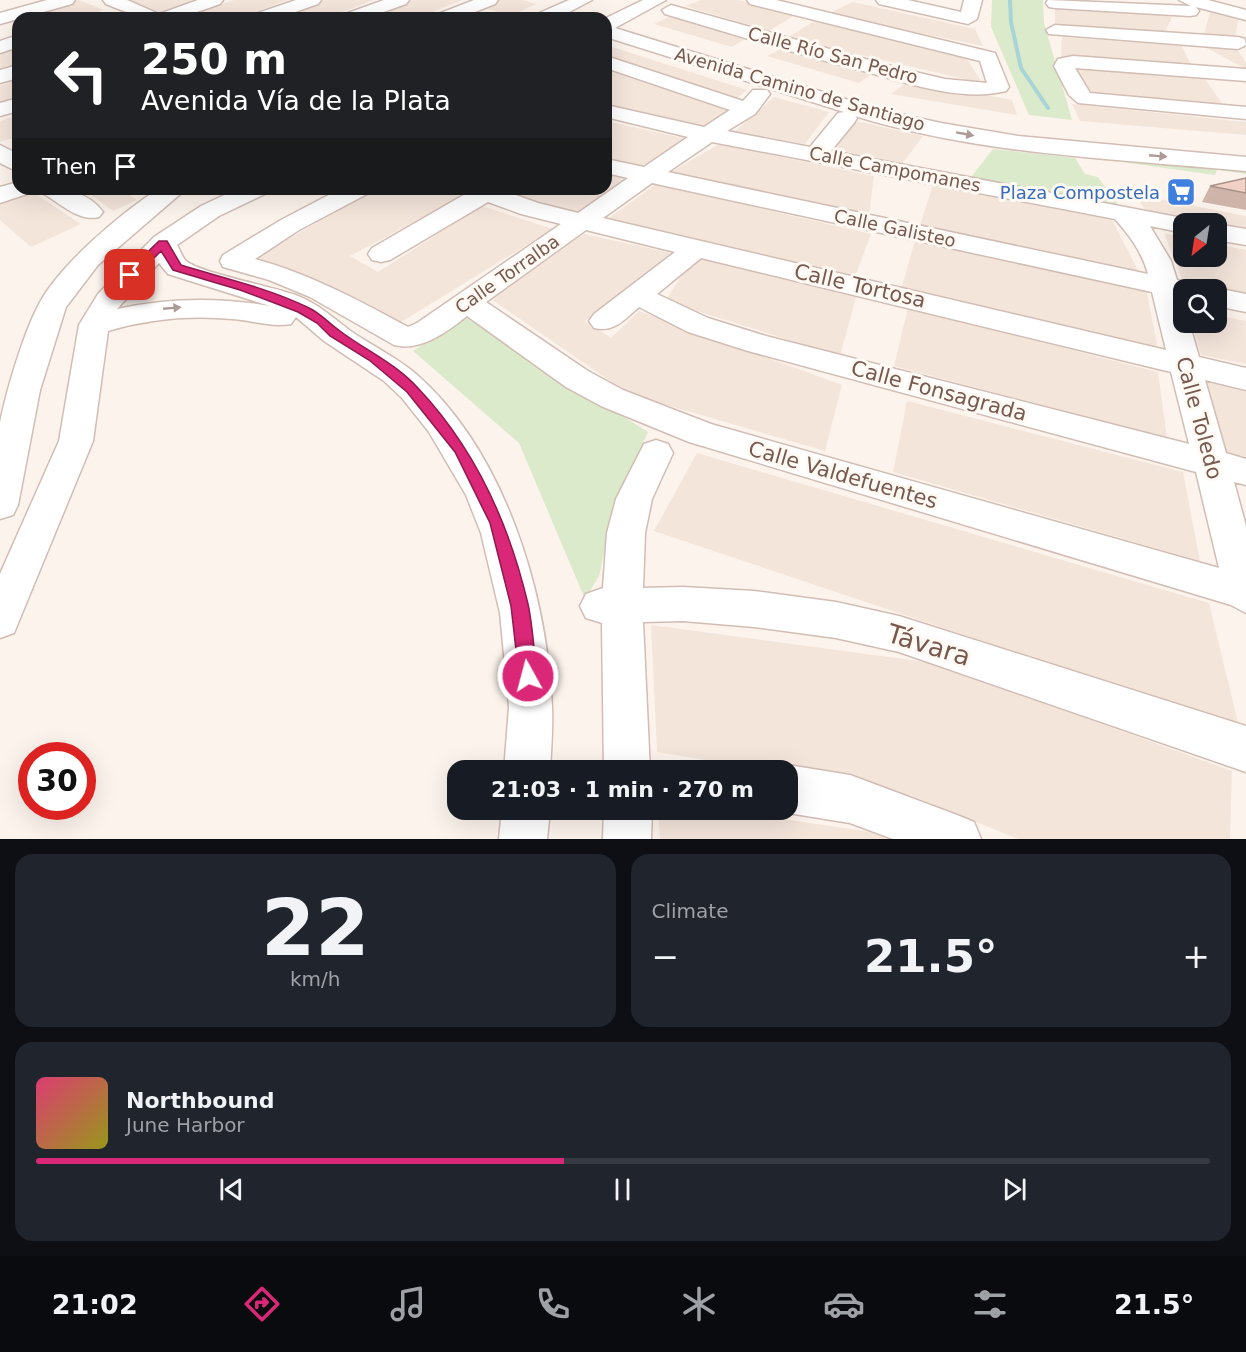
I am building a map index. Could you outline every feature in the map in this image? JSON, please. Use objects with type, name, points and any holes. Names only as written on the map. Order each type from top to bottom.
[{"type":"street","points":[[24,12],[66,0]]},
{"type":"street","points":[[181,12],[214,0]]},
{"type":"street","points":[[278,12],[312,0]]},
{"type":"street","points":[[367,12],[400,0]]},
{"type":"street","points":[[459,12],[489,0]]},
{"type":"street","points":[[756,0],[809,15]]},
{"type":"street","points":[[763,45],[831,0]]},
{"type":"street","points":[[885,0],[969,19],[973,0]]},
{"type":"street","points":[[553,12],[570,2]]},
{"type":"street","points":[[1055,3],[1194,3],[1246,10]]},
{"type":"street","points":[[1194,3],[1246,15]]},
{"type":"street","points":[[1194,3],[1188,23],[1192,40],[1244,113]]},
{"type":"street","points":[[612,24],[664,5]]},
{"type":"street","name":"Calle Río San Pedro","points":[[664,5],[763,45],[892,80],[975,90],[996,90],[999,87],[988,57],[809,15]]},
{"type":"street","points":[[108,8],[131,7],[141,12]]},
{"type":"street","points":[[466,9],[475,12]]},
{"type":"street","name":"Avenida Camino de Santiago","points":[[612,27],[908,107],[1064,132],[1246,147]]},
{"type":"street","name":"Avenida Camino de Santiago","points":[[612,27],[872,114],[996,139],[1089,150],[1095,161],[1111,167],[1190,169]]},
{"type":"street","points":[[1055,30],[1238,43]]},
{"type":"street","points":[[1244,113],[1085,99],[1079,96],[1064,66],[1065,63],[1246,75]]},
{"type":"street","name":"Calle Torralba","points":[[347,195],[290,225],[233,261],[279,274],[320,291],[405,338],[424,334],[466,302],[754,101],[612,64]]},
{"type":"street","name":"Calle Campomanes","points":[[612,112],[816,154],[930,156],[1124,214],[1173,223]]},
{"type":"street","points":[[816,154],[846,118]]},
{"type":"street","points":[[1190,169],[1246,164]]},
{"type":"street","name":"Calle Galisteo","points":[[612,167],[1173,288]]},
{"type":"street","points":[[1190,169],[1246,186]]},
{"type":"street","points":[[63,195],[90,212]]},
{"type":"street","points":[[0,505],[24,390],[51,306],[88,259],[146,208],[165,195]]},
{"type":"street","points":[[0,620],[76,441],[94,324],[108,300],[163,243],[184,226],[237,195]]},
{"type":"street","points":[[381,254],[474,195]]},
{"type":"street","name":"Calle Tortosa","points":[[491,195],[530,209],[1246,378]]},
{"type":"street","name":"Calle Toledo","points":[[1124,214],[1152,249],[1173,286]]},
{"type":"street","points":[[1227,233],[1246,237]]},
{"type":"street","points":[[163,243],[177,268],[244,287],[303,309],[321,320],[334,333],[374,357],[412,389],[460,449],[497,523],[520,606],[531,700],[528,760]]},
{"type":"street","points":[[604,321],[697,248]]},
{"type":"street","name":"Calle Fonsagrada","points":[[637,295],[699,325],[759,345],[1246,472]]},
{"type":"street","points":[[1227,299],[1246,303]]},
{"type":"street","name":"Calle Valdefuentes","points":[[466,302],[577,379],[612,398],[701,433],[1246,594]]},
{"type":"street","points":[[94,324],[153,309],[216,307],[281,317],[334,333]]},
{"type":"street","name":"Calle Toledo","points":[[1181,333],[1185,364],[1246,594]]},
{"type":"street","points":[[626,760],[611,606],[634,499],[656,453]]},
{"type":"street","name":"Távara","points":[[611,606],[683,604],[754,609],[836,620],[898,634],[1246,749]]},
{"type":"street","points":[[798,791],[850,799],[957,839]]},
{"type":"street","points":[[523,839],[525,820]]},
{"type":"street","points":[[627,820],[627,839]]},
{"type":"shaded area","points":[[79,0],[104,10],[98,12],[42,12]]},
{"type":"shaded area","points":[[129,0],[196,0],[159,12],[154,12]]},
{"type":"shaded area","points":[[234,0],[288,0],[254,12],[199,12]]},
{"type":"shaded area","points":[[322,0],[374,0],[342,12],[289,12]]},
{"type":"shaded area","points":[[409,0],[462,0],[433,12],[378,12]]},
{"type":"shaded area","points":[[499,0],[522,0],[536,4],[519,12],[498,12],[482,7]]},
{"type":"shaded area","points":[[701,0],[738,0],[795,15],[769,31],[685,6]]},
{"type":"shaded area","points":[[853,2],[975,29],[983,46],[827,14]]},
{"type":"shaded area","points":[[1055,7],[1174,13],[1165,32],[1055,24]]},
{"type":"shaded area","points":[[1211,9],[1239,15],[1235,37],[1204,34]]},
{"type":"shaded area","points":[[671,16],[747,38],[732,47],[654,24]]},
{"type":"shaded area","points":[[816,20],[966,57],[982,83],[787,38]]},
{"type":"shaded area","points":[[1062,37],[1182,46],[1192,67],[1061,57]]},
{"type":"shaded area","points":[[612,47],[747,90],[735,100],[612,60]]},
{"type":"shaded area","points":[[1205,47],[1237,50],[1246,62],[1246,69]]},
{"type":"shaded area","points":[[12,48],[12,68],[0,72],[0,52]]},
{"type":"shaded area","points":[[783,48],[872,74],[859,83],[767,56]]},
{"type":"shaded area","points":[[1069,68],[1205,79],[1224,106],[1087,92]]},
{"type":"shaded area","points":[[612,72],[728,111],[701,128],[612,107]]},
{"type":"shaded area","points":[[910,80],[1012,100],[1017,115],[891,94]]},
{"type":"shaded area","points":[[12,81],[12,100],[0,104],[0,86]]},
{"type":"shaded area","points":[[774,97],[829,112],[805,144],[735,131]]},
{"type":"shaded area","points":[[1072,104],[1246,122],[1246,135],[1080,121]]},
{"type":"shaded area","points":[[12,117],[12,138],[0,142],[0,121]]},
{"type":"shaded area","points":[[856,121],[923,136],[903,163],[832,149]]},
{"type":"shaded area","points":[[612,122],[687,139],[640,167],[612,160]]},
{"type":"shaded area","points":[[719,144],[874,176],[869,215],[668,174]]},
{"type":"shaded area","points":[[612,176],[624,179],[612,188]]},
{"type":"shaded area","points":[[656,184],[871,234],[855,277],[605,221]]},
{"type":"shaded area","points":[[933,185],[1112,220],[1140,274],[919,228]]},
{"type":"shaded area","points":[[1134,194],[1246,216],[1246,231],[1227,227],[1227,213],[1173,213],[1173,216],[1146,211]]},
{"type":"shaded area","points":[[14,195],[37,195],[81,224],[31,247],[0,220],[0,201]]},
{"type":"shaded area","points":[[91,195],[129,195],[137,200],[113,211]]},
{"type":"shaded area","points":[[365,195],[457,195],[461,197],[350,256],[378,272],[482,206],[553,229],[401,322],[337,292],[253,259]]},
{"type":"shaded area","points":[[517,195],[602,195],[577,213]]},
{"type":"shaded area","points":[[1164,233],[1173,235],[1173,256]]},
{"type":"shaded area","points":[[584,234],[671,253],[585,321],[611,338],[639,311],[842,385],[825,451],[629,394],[491,299]]},
{"type":"shaded area","points":[[915,240],[1146,288],[1158,349],[901,290]]},
{"type":"shaded area","points":[[1227,246],[1246,250],[1246,293],[1227,289],[1227,279],[1182,279],[1177,267],[1227,267]]},
{"type":"shaded area","points":[[695,256],[857,294],[840,356],[665,301]]},
{"type":"shaded area","points":[[908,308],[1158,372],[1167,438],[894,366]]},
{"type":"shaded area","points":[[1227,317],[1246,321],[1246,364],[1201,355],[1195,333],[1227,333]]},
{"type":"shaded area","points":[[1203,381],[1246,392],[1246,466],[1219,459]]},
{"type":"shaded area","points":[[907,401],[1183,472],[1200,561],[893,472]]},
{"type":"shaded area","points":[[697,453],[1209,603],[1239,727],[654,531]]},
{"type":"shaded area","points":[[651,625],[934,663],[1232,771],[1230,839],[1018,839],[910,795],[798,776],[798,760],[705,760],[657,752]]},
{"type":"shaded area","points":[[659,820],[789,820],[885,834],[897,839],[660,839]]},
{"type":"green space","points":[[992,0],[1043,0],[1044,23],[1072,120],[1029,115],[991,27]]},
{"type":"green space","points":[[993,149],[1075,158],[1085,174],[1098,177],[1119,206],[971,177]]},
{"type":"green space","points":[[1106,154],[1246,169],[1246,174],[1217,170],[1215,175],[1107,160]]},
{"type":"green space","points":[[465,317],[648,432],[615,506],[599,576],[585,599],[519,443],[413,351]]},
{"type":"building","points":[[1246,178],[1246,193],[1210,186]]},
{"type":"waterway","points":[[1010,0],[1011,22],[1021,68],[1048,108]]},
{"type":"place","name":"Plaza Compostela","points":[[1181,192]]},
{"type":"route","points":[[130,275],[163,243],[177,268],[244,287],[303,309],[321,320],[334,333],[374,357],[412,389],[460,449],[497,523],[520,606],[528,676]]}]
